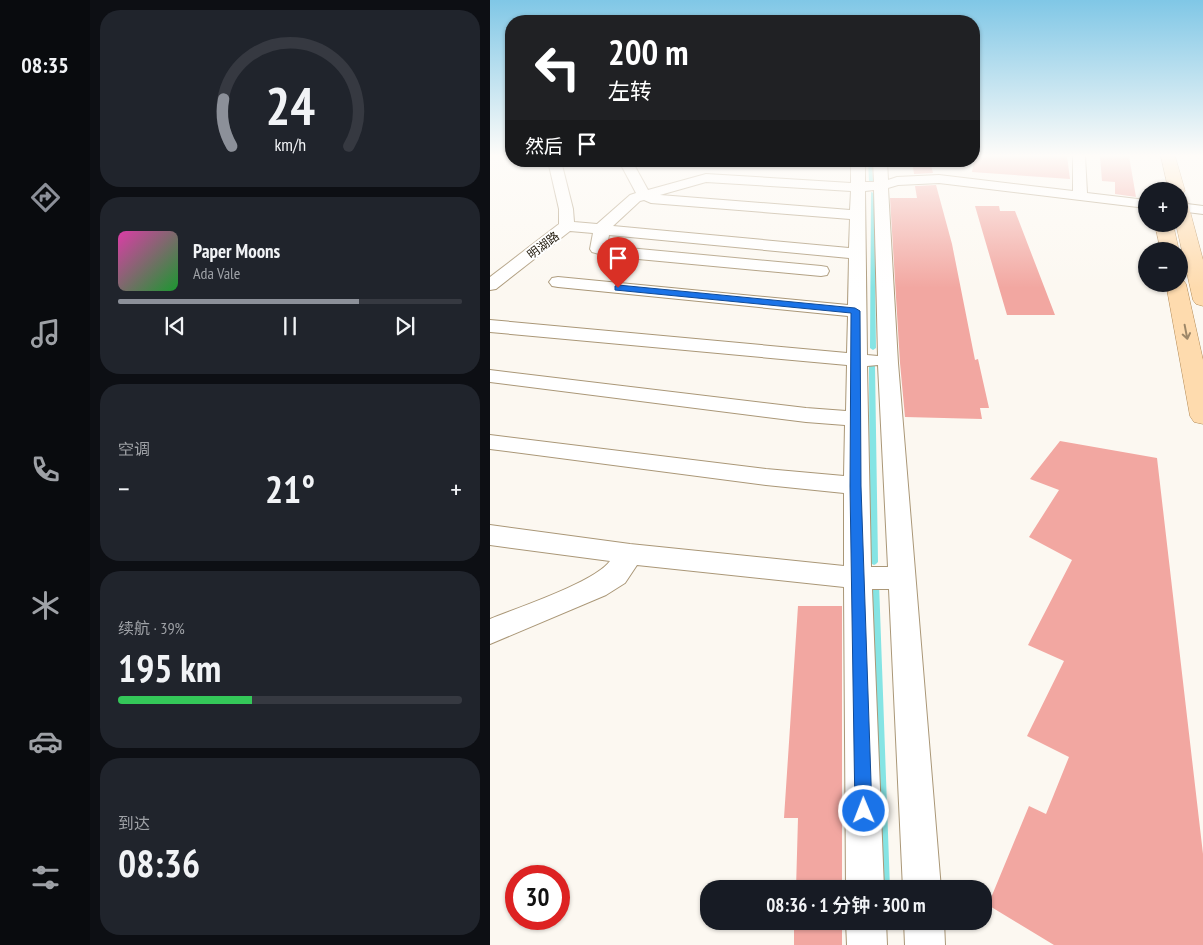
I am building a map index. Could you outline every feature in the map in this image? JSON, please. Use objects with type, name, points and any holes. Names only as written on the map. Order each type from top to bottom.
[{"type":"main road","points":[[1187,232],[1203,300]]},
{"type":"main road","points":[[1178,292],[1203,416]]},
{"type":"street","name":"明湖路","points":[[490,285],[567,226],[564,200]]},
{"type":"street","points":[[635,200],[602,228],[598,249],[736,271],[821,271]]},
{"type":"street","points":[[677,200],[858,215]]},
{"type":"street","points":[[864,200],[858,215],[855,311],[857,359],[856,486],[866,880]]},
{"type":"street","points":[[875,200],[888,363],[921,880]]},
{"type":"street","points":[[1109,200],[1138,203]]},
{"type":"street","points":[[1188,203],[1203,210]]},
{"type":"street","points":[[567,226],[857,254]]},
{"type":"street","points":[[736,271],[749,244]]},
{"type":"street","points":[[558,282],[855,311]]},
{"type":"street","points":[[490,326],[888,363]]},
{"type":"street","points":[[490,376],[806,415],[857,419]]},
{"type":"street","points":[[490,442],[766,477],[856,486]]},
{"type":"street","points":[[490,535],[630,554],[859,578],[902,578]]},
{"type":"street","points":[[497,625],[606,581],[615,575],[630,554]]},
{"type":"street","points":[[866,930],[867,945]]},
{"type":"street","points":[[924,930],[925,945]]},
{"type":"building","points":[[890,200],[940,200],[952,244],[975,360],[978,359],[989,408],[980,408],[982,419],[905,417]]},
{"type":"building","points":[[975,206],[999,206],[1000,211],[1015,211],[1055,315],[1007,315]]},
{"type":"building","points":[[1060,441],[1157,458],[1203,854],[1203,945],[1054,945],[992,907],[992,895],[1029,806],[1046,814],[1069,757],[1027,736],[1064,661],[1028,645],[1072,560],[1029,537],[1059,490],[1030,479]]},
{"type":"building","points":[[798,606],[842,606],[842,880],[796,880],[798,818],[784,818]]},
{"type":"building","points":[[794,930],[842,930],[842,945],[794,945]]},
{"type":"waterway","points":[[872,200],[873,348]]},
{"type":"waterway","points":[[872,366],[874,562]]},
{"type":"waterway","points":[[875,583],[885,880]]},
{"type":"route","points":[[618,288],[855,311],[857,359],[856,486],[864,811]]}]
